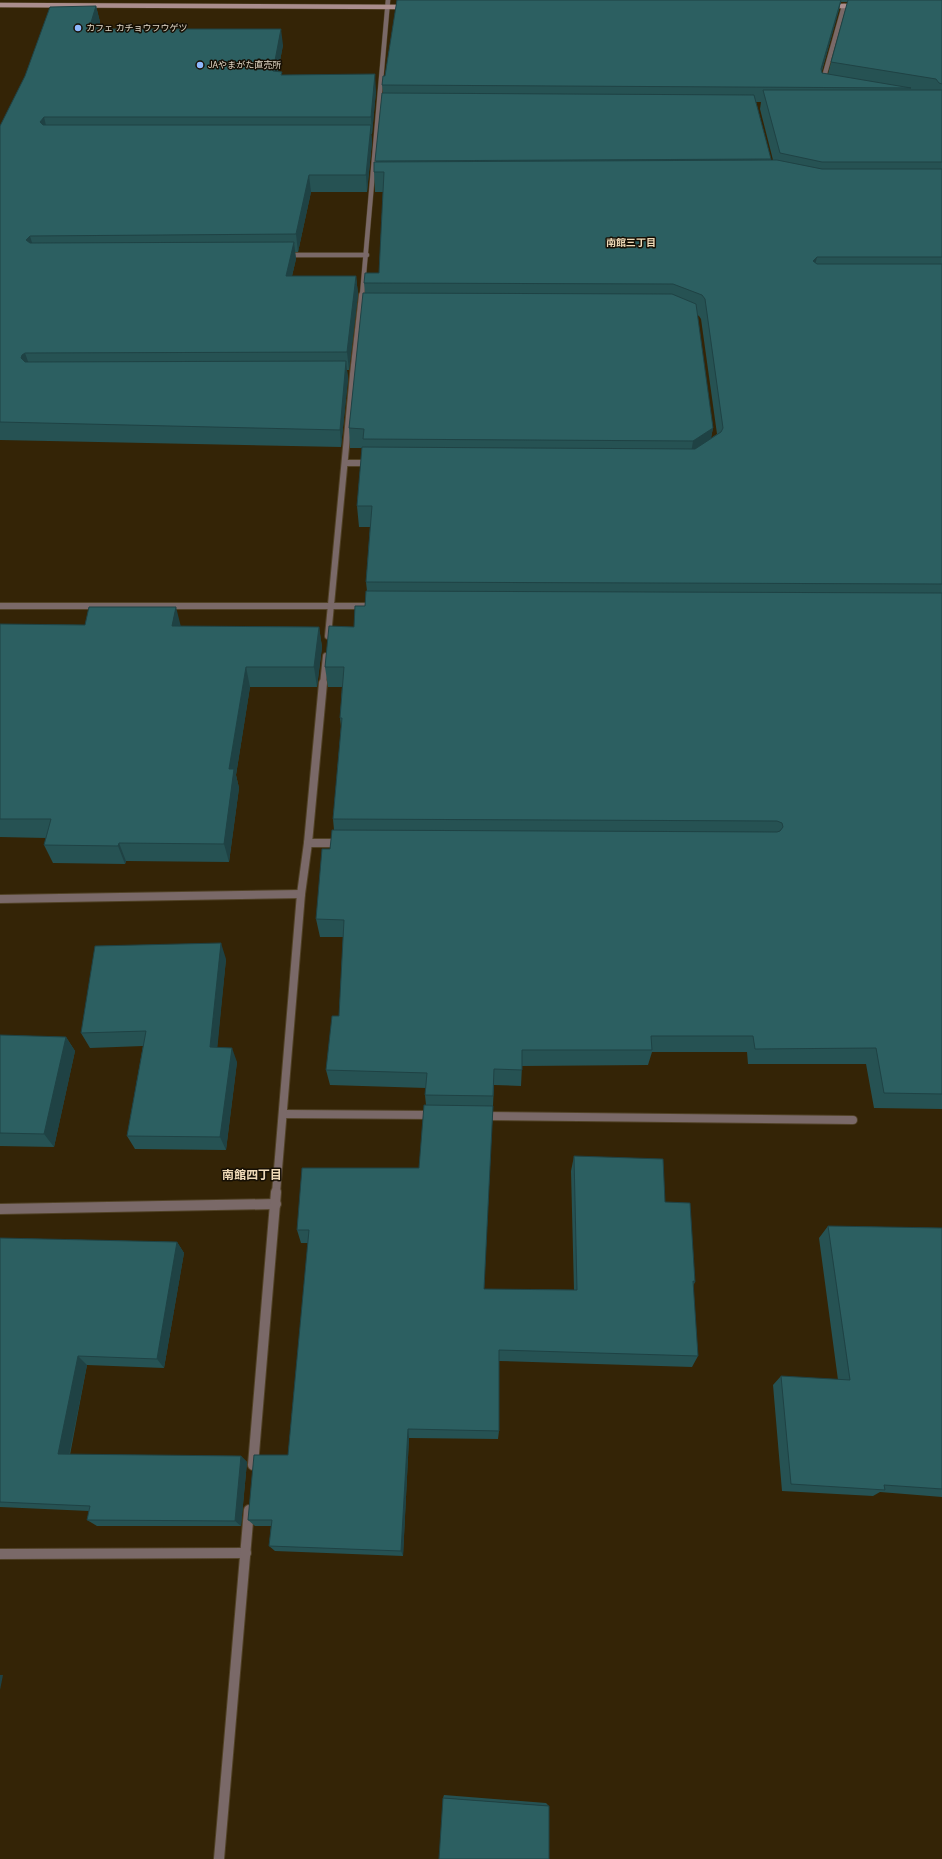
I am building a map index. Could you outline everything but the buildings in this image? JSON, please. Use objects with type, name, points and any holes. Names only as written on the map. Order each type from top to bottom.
[{"type":"street","points":[[56,6],[59,0]]},
{"type":"street","points":[[253,1473],[284,1114],[301,894],[308,843],[345,463],[350,374],[366,308],[367,255],[377,179],[372,138],[382,103],[387,3]]},
{"type":"street","points":[[0,5],[56,6],[387,3],[411,7]]},
{"type":"street","points":[[821,6],[860,6]]},
{"type":"street","points":[[830,86],[822,85],[844,6]]},
{"type":"street","points":[[280,255],[367,255]]},
{"type":"street","points":[[345,463],[377,463]]},
{"type":"street","points":[[0,606],[371,606]]},
{"type":"street","points":[[308,843],[348,843]]},
{"type":"street","points":[[0,899],[301,894]]},
{"type":"street","points":[[284,1114],[442,1116]]},
{"type":"street","points":[[473,1116],[853,1120]]},
{"type":"street","points":[[0,1209],[276,1204]]},
{"type":"street","points":[[219,1859],[250,1505]]},
{"type":"street","points":[[0,1554],[246,1553]]},
{"type":"place","name":"カフェ カチョウフウゲツ","points":[[78,28]]},
{"type":"place","name":"JAやまがた直売所","points":[[200,65]]},
{"type":"district","name":"南館三丁目","points":[[631,242]]},
{"type":"district","name":"南館四丁目","points":[[252,1175]]}]
